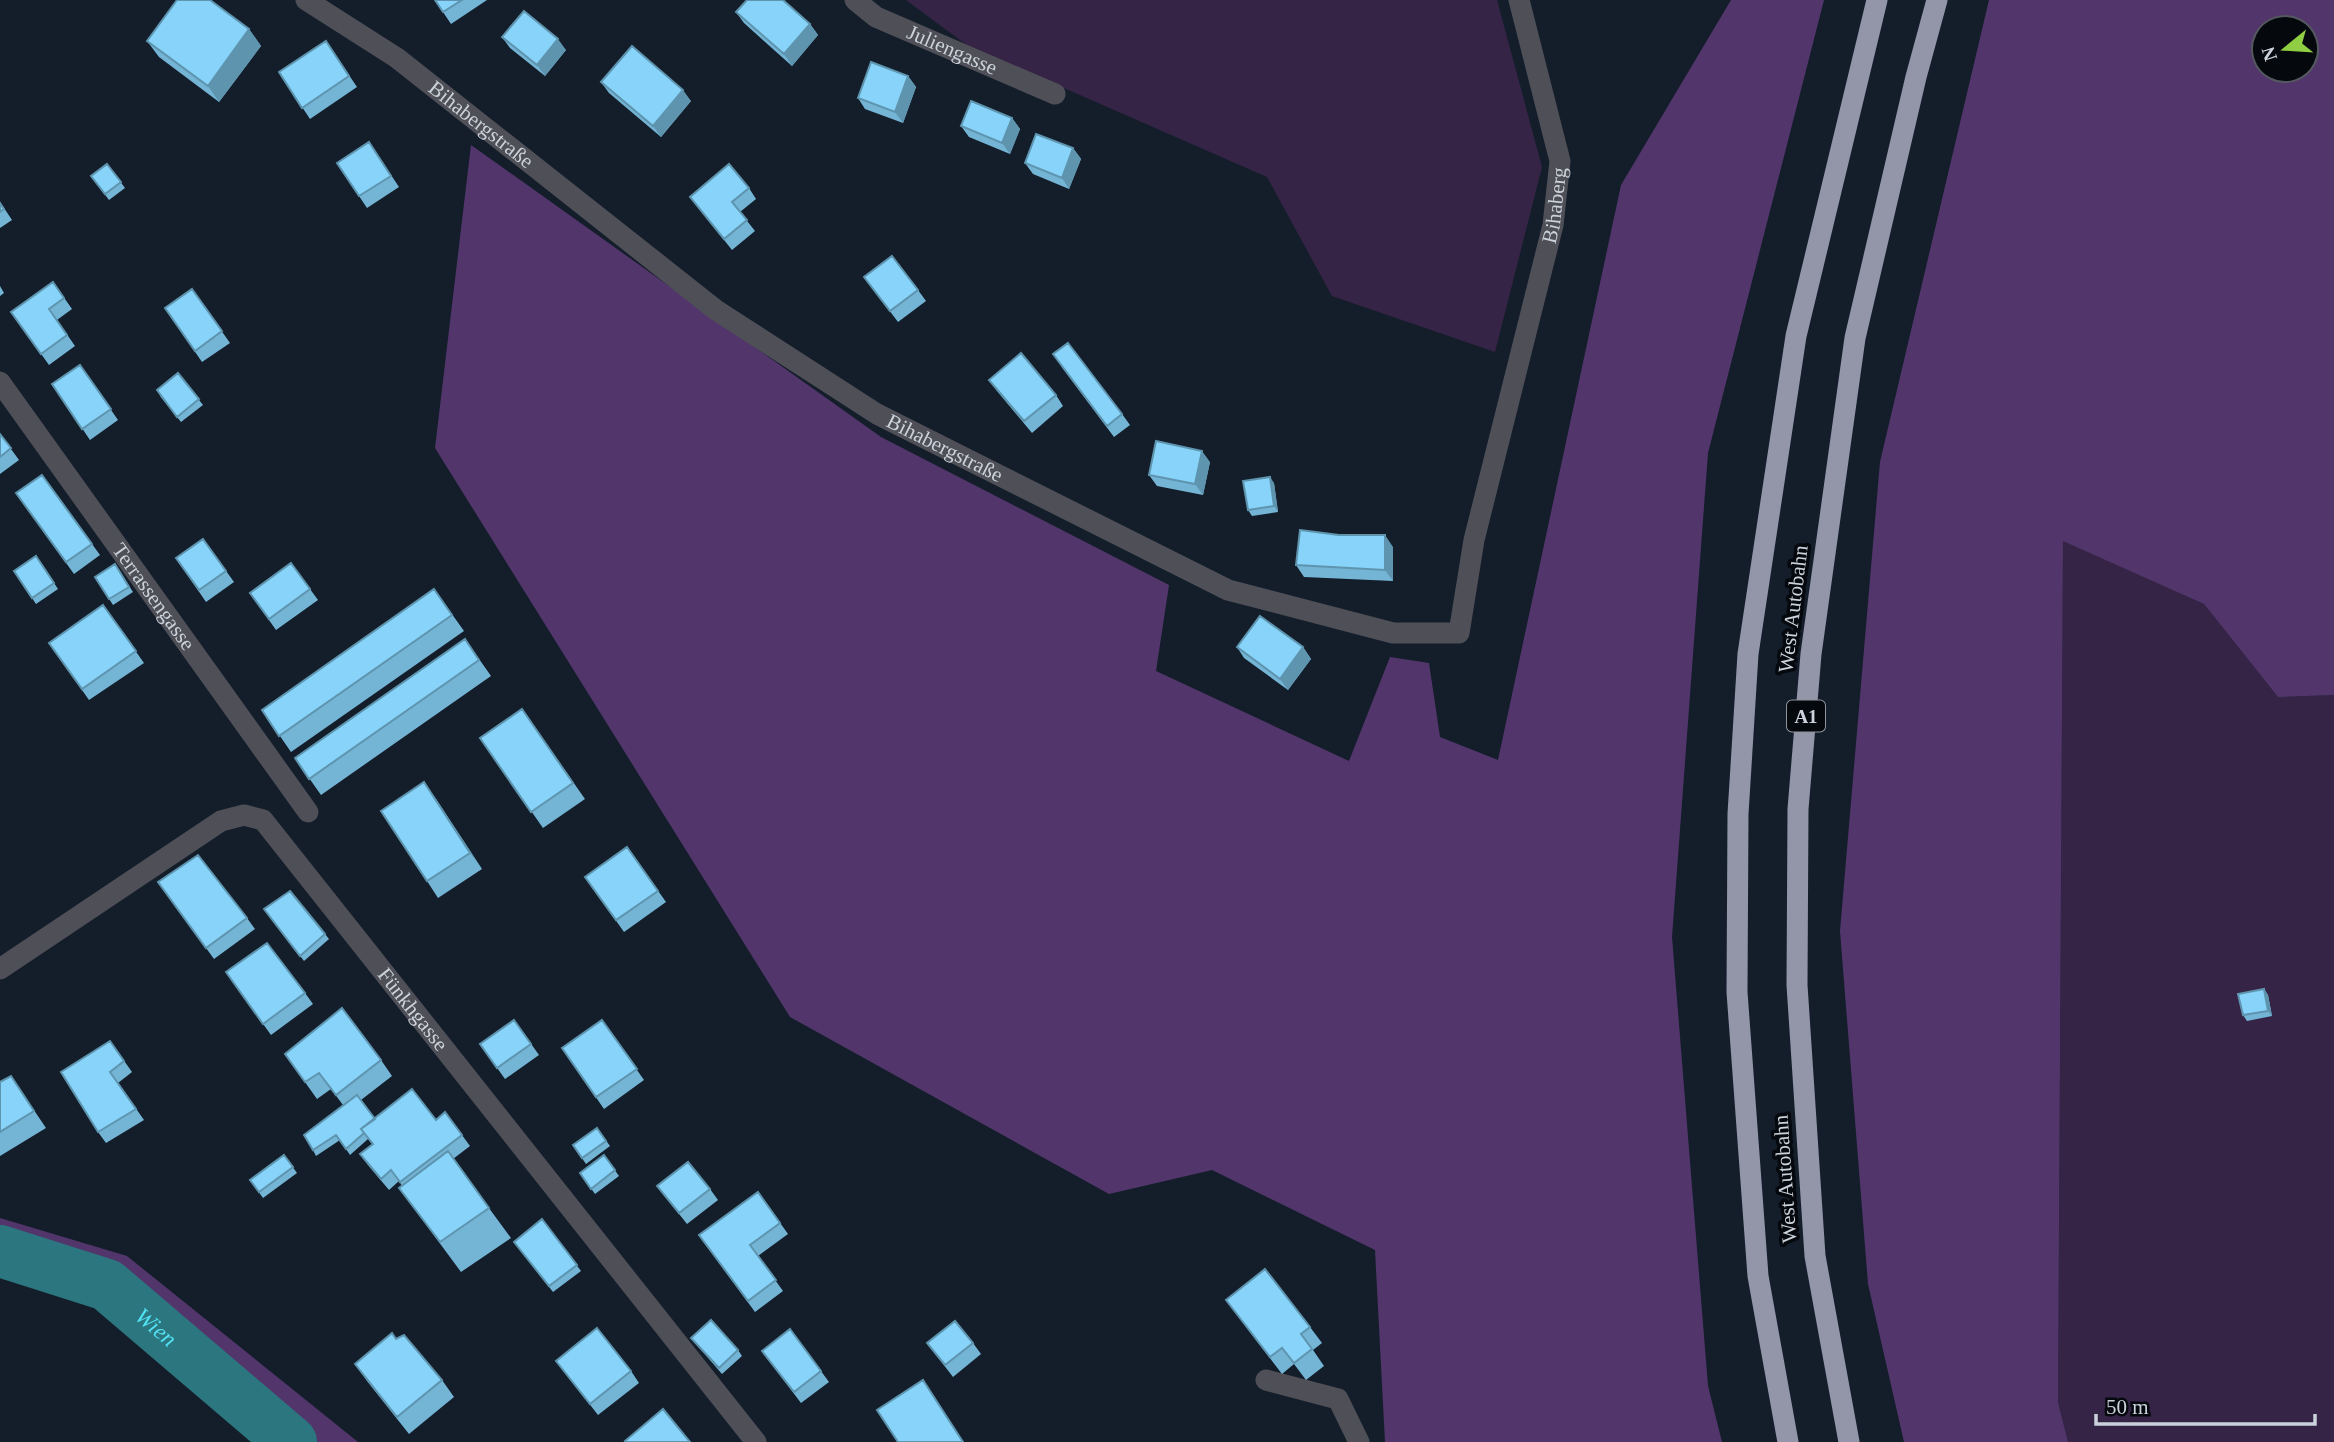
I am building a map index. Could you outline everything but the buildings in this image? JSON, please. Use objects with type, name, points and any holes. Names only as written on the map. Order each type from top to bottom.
[{"type":"highway","name":"West Autobahn","points":[[1788,1442],[1758,1276],[1737,992],[1739,801],[1748,654],[1796,336],[1877,0]]},
{"type":"highway","name":"West Autobahn","points":[[1849,1442],[1815,1256],[1797,985],[1798,809],[1811,654],[1855,338],[1916,77],[1937,0]]},
{"type":"street","name":"Bihabergstraße","points":[[306,0],[397,58],[716,310],[877,414],[1228,590],[1393,633],[1459,633],[1474,540],[1505,409]]},
{"type":"street","name":"Juliengasse","points":[[855,0],[876,17],[1055,94]]},
{"type":"street","name":"Bihaberg","points":[[1505,409],[1553,225],[1560,160],[1519,0]]},
{"type":"street","name":"Terrassengasse","points":[[0,382],[308,812]]},
{"type":"street","name":"Fünkhgasse","points":[[0,969],[221,821],[244,815],[263,820],[756,1442]]},
{"type":"street","points":[[1266,1380],[1338,1399],[1359,1442]]},
{"type":"shaded area","points":[[906,0],[1497,0],[1542,167],[1495,352],[1332,296],[1267,177],[968,46]]},
{"type":"shaded area","points":[[1731,0],[1824,0],[1708,453],[1672,937],[1708,1386],[1722,1442],[1385,1442],[1375,1250],[1212,1170],[1109,1194],[790,1017],[435,448],[471,145],[881,437],[1169,585],[1156,671],[1349,761],[1390,657],[1429,663],[1440,737],[1498,760],[1621,185]]},
{"type":"shaded area","points":[[1989,0],[2334,0],[2334,695],[2278,697],[2204,604],[2063,541],[2058,1402],[2068,1442],[1904,1442],[1868,1284],[1840,931],[1880,462]]},
{"type":"shaded area","points":[[2063,540],[2204,604],[2278,697],[2334,695],[2334,1442],[2068,1442],[2058,1402]]},
{"type":"shaded area","points":[[0,1218],[127,1256],[358,1442],[304,1442],[122,1284],[0,1240]]},
{"type":"waterway","name":"Wien","points":[[0,1251],[107,1285],[291,1442]]}]
